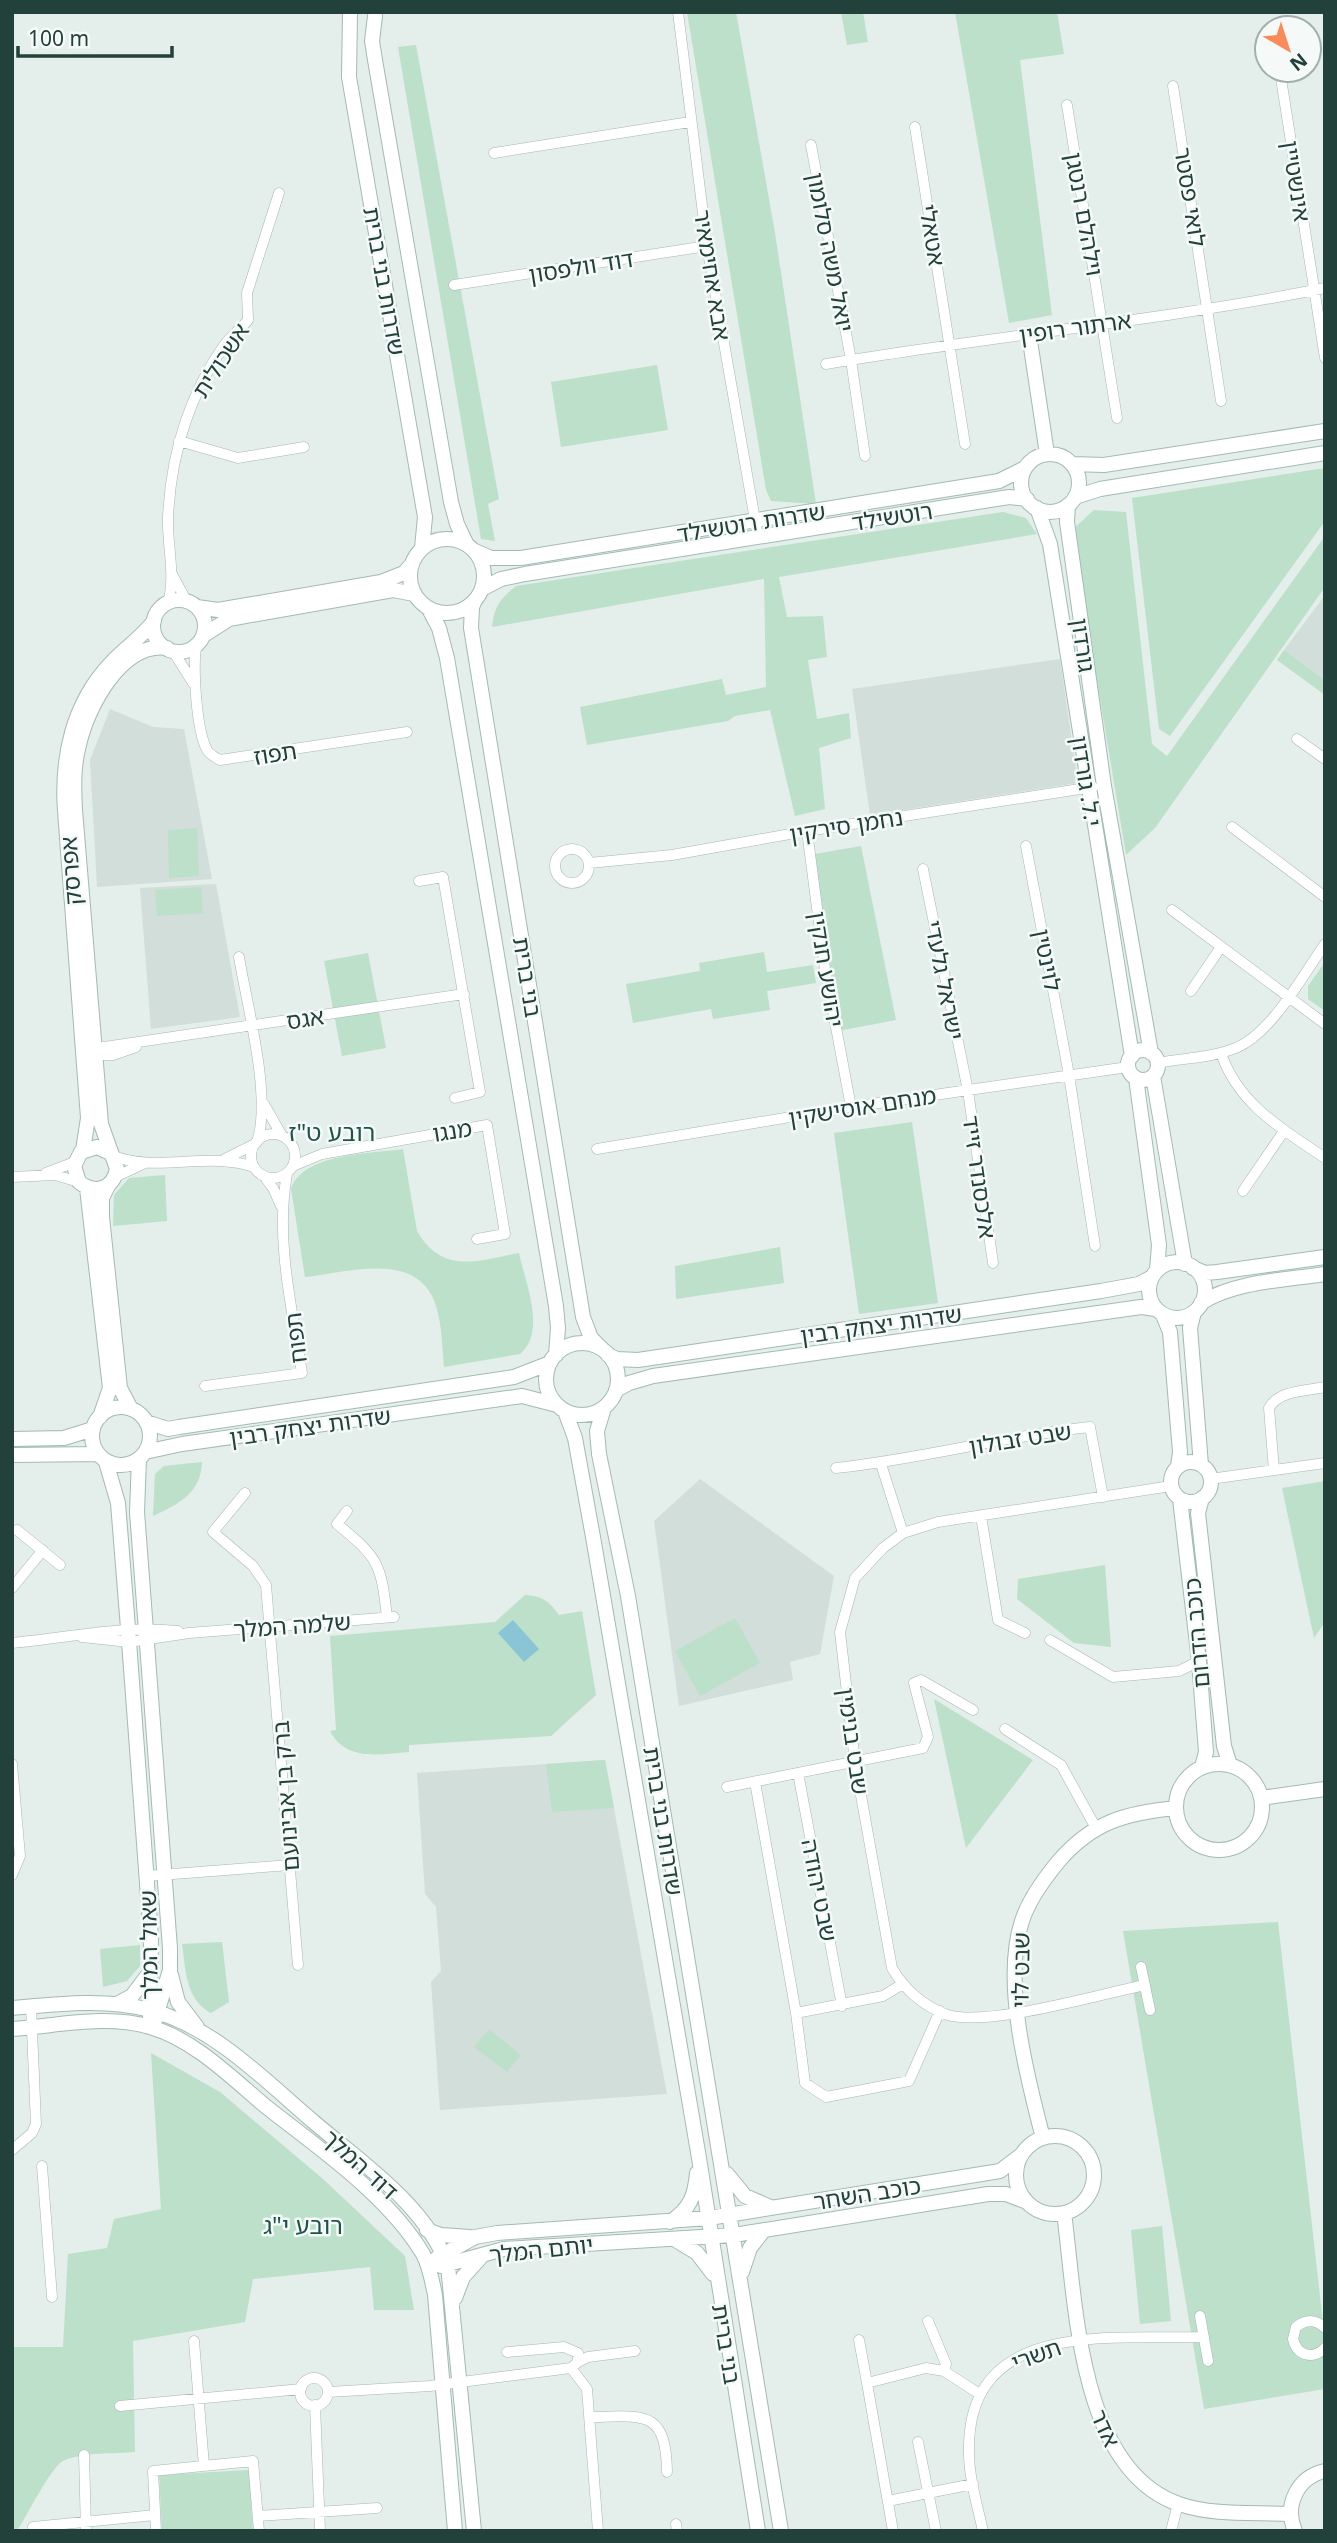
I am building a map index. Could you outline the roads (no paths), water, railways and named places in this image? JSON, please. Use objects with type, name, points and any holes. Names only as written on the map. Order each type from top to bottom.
[{"type":"street","points":[[350,12],[362,18],[378,14]]},
{"type":"street","name":"שדרות בני ברית","points":[[350,12],[349,76],[425,517],[422,548]]},
{"type":"street","name":"אבא אחימאיר","points":[[678,12],[707,246],[758,537]]},
{"type":"street","name":"שדרות בני ברית","points":[[378,14],[374,50],[449,488],[457,524],[471,548]]},
{"type":"street","name":"אינשטיין","points":[[1282,84],[1320,289],[1325,358]]},
{"type":"street","name":"לואי פסטר","points":[[1173,86],[1221,401]]},
{"type":"street","name":"וילהלם רנטגן","points":[[1067,106],[1104,323],[1117,418]]},
{"type":"street","points":[[494,153],[690,121]]},
{"type":"street","name":"אטאלי","points":[[915,127],[965,444]]},
{"type":"street","name":"יואל משה סלומון","points":[[811,145],[851,360],[865,456]]},
{"type":"street","name":"אשכולית","points":[[168,603],[171,570],[168,516],[179,441],[192,402],[206,375],[227,341],[248,320],[247,293],[279,193]]},
{"type":"street","name":"דוד וולפסון","points":[[454,285],[707,246]]},
{"type":"street","name":"ארתור רופין","points":[[826,364],[950,343],[1208,308],[1320,289]]},
{"type":"street","points":[[1029,334],[1047,454]]},
{"type":"street","points":[[1072,464],[1104,465],[1325,431]]},
{"type":"street","points":[[179,441],[238,458],[304,447]]},
{"type":"street","points":[[1072,501],[1079,480],[1072,464],[1061,456],[1038,456],[1026,468],[1021,484],[1032,504],[1053,511],[1100,489],[1325,453]]},
{"type":"street","name":"שדרות רוטשילד","points":[[471,548],[491,558],[522,558],[999,481],[1026,468]]},
{"type":"street","name":"רוטשילד","points":[[758,537],[1009,498],[1032,504]]},
{"type":"street","name":"גורדון","points":[[1072,501],[1067,522],[1104,786]]},
{"type":"street","name":"י.ל. גורדון","points":[[1032,504],[1050,544],[1159,1245],[1155,1274]]},
{"type":"street","name":"שדרות רוטשילד","points":[[479,594],[501,579],[525,574],[758,537]]},
{"type":"street","points":[[412,564],[410,579],[414,594],[429,609],[454,612],[479,594],[484,569],[471,548],[449,539],[430,543],[422,548],[404,573],[381,582],[218,610],[192,604],[168,603],[159,610],[154,621],[156,637],[170,650],[188,650],[229,619],[393,590],[414,594]]},
{"type":"street","name":"אשכולית","points":[[171,570],[192,604]]},
{"type":"street","name":"בני ברית","points":[[479,594],[471,628],[583,1317],[591,1338],[605,1352]]},
{"type":"street","points":[[192,604],[204,618],[200,640]]},
{"type":"street","name":"בני ברית","points":[[429,609],[438,625],[447,658],[556,1306],[553,1359]]},
{"type":"street","name":"אפרסק","points":[[112,1154],[101,1124],[91,1053],[63,791],[64,765],[72,731],[92,689],[109,665],[154,621]]},
{"type":"street","name":"תפוז","points":[[200,640],[195,690],[207,750],[220,760],[407,732]]},
{"type":"street","name":"תפוז","points":[[170,650],[195,690]]},
{"type":"street","name":"אפרסק","points":[[79,1156],[88,1118],[91,1053],[74,800],[76,757],[86,723],[117,672],[142,652],[170,650]]},
{"type":"street","points":[[1297,739],[1325,759]]},
{"type":"street","name":"י.ל. גורדון","points":[[1104,786],[1189,1266]]},
{"type":"street","name":"נחמן סירקין","points":[[589,863],[672,855],[807,831],[1104,786]]},
{"type":"street","points":[[1232,827],[1325,897]]},
{"type":"street","name":"יהושע חנקין","points":[[807,831],[825,969],[851,1107]]},
{"type":"street","name":"לוינטין","points":[[1026,846],[1069,1075],[1095,1246]]},
{"type":"street","name":"ישראל גלעדי","points":[[923,869],[968,1091]]},
{"type":"street","points":[[419,881],[443,877],[481,1092],[455,1098]]},
{"type":"street","points":[[1172,910],[1325,1024]]},
{"type":"street","points":[[1154,1064],[1221,1053],[1239,1047],[1252,1038],[1287,998],[1325,944]]},
{"type":"street","points":[[1191,991],[1221,947]]},
{"type":"street","points":[[239,957],[262,1101],[262,1126],[251,1156],[254,1167],[262,1175],[275,1178],[290,1170],[293,1147],[282,1136],[262,1101]]},
{"type":"street","name":"אגס","points":[[91,1053],[122,1053],[146,1043],[464,993]]},
{"type":"street","points":[[1139,1051],[1154,1064],[1145,1080],[1132,1067],[1139,1051]]},
{"type":"street","points":[[1221,1053],[1228,1074],[1238,1090],[1284,1131],[1325,1158]]},
{"type":"street","name":"מנחם אוסישקין","points":[[597,1149],[851,1107],[1132,1067]]},
{"type":"street","name":"אלכסנדר זייד","points":[[968,1091],[993,1263]]},
{"type":"street","name":"מנגו","points":[[290,1170],[322,1154],[487,1125],[505,1234],[478,1239]]},
{"type":"street","points":[[1243,1191],[1284,1131]]},
{"type":"street","points":[[224,1159],[266,1136],[282,1136]]},
{"type":"street","points":[[35,1175],[97,1147],[144,1164],[224,1159],[254,1167]]},
{"type":"street","name":"מנגו","points":[[293,1147],[322,1154]]},
{"type":"street","points":[[12,1455],[102,1458],[123,1465],[142,1456],[150,1437],[146,1422],[131,1409],[120,1388],[102,1198],[117,1166],[112,1154]]},
{"type":"street","points":[[79,1156],[74,1172],[83,1185],[110,1388],[96,1423],[94,1446],[102,1458]]},
{"type":"street","points":[[12,1177],[55,1175],[97,1190],[144,1164]]},
{"type":"street","name":"תפוח","points":[[205,1385],[302,1373],[286,1271],[282,1207],[290,1170]]},
{"type":"street","name":"תפוח","points":[[262,1175],[273,1188],[282,1207]]},
{"type":"street","points":[[1189,1266],[1204,1287],[1190,1328],[1201,1465],[1210,1479],[1208,1490],[1202,1498],[1191,1502],[1180,1499],[1171,1486],[1180,1452],[1170,1332],[1149,1294],[1155,1274],[1170,1263],[1189,1266],[1205,1273],[1325,1257]]},
{"type":"street","name":"שדרות יצחק רבין","points":[[605,1352],[617,1359],[638,1360],[1101,1292],[1139,1284],[1155,1274]]},
{"type":"street","points":[[1160,1312],[1179,1318],[1211,1296],[1241,1288],[1325,1274]]},
{"type":"street","name":"שדרות יצחק רבין","points":[[616,1390],[629,1382],[653,1376],[1141,1307],[1160,1312]]},
{"type":"street","points":[[578,1344],[605,1352],[617,1371],[616,1390],[604,1408],[585,1415],[561,1408],[546,1385],[553,1359],[578,1344]]},
{"type":"street","name":"שדרות יצחק רבין","points":[[146,1422],[168,1429],[514,1377],[553,1359]]},
{"type":"street","points":[[1274,1470],[1269,1408],[1273,1401],[1283,1395],[1325,1387]]},
{"type":"street","name":"שדרות יצחק רבין","points":[[142,1456],[182,1444],[522,1396],[561,1408]]},
{"type":"street","points":[[12,1439],[64,1438],[96,1423],[114,1408],[131,1409]]},
{"type":"street","name":"שדרות בני ברית","points":[[561,1408],[575,1438],[699,2158]]},
{"type":"street","name":"שדרות בני ברית","points":[[604,1408],[597,1431],[599,1454],[628,1596],[734,2235]]},
{"type":"street","name":"שבט זבולון","points":[[836,1468],[881,1464],[998,1440],[1090,1427],[1103,1497]]},
{"type":"street","name":"שאול המלך","points":[[142,1456],[137,1512],[170,1970],[154,2011],[151,2027]]},
{"type":"street","name":"שאול המלך","points":[[102,1458],[118,1503],[147,1876],[154,2011]]},
{"type":"street","points":[[1178,1466],[1189,1462],[1201,1465]]},
{"type":"street","points":[[1210,1479],[1325,1463]]},
{"type":"street","points":[[881,1464],[903,1534]]},
{"type":"street","name":"שבט בנימין","points":[[901,1985],[892,1968],[855,1762],[840,1632],[855,1578],[883,1548],[903,1534],[938,1522],[1171,1486]]},
{"type":"street","name":"ברק בן אבינועם","points":[[245,1493],[213,1532],[262,1577],[271,1626],[298,1965]]},
{"type":"street","name":"כוכב הדרום","points":[[1202,1498],[1198,1513],[1224,1746],[1230,1765]]},
{"type":"street","name":"כוכב הדרום","points":[[1180,1499],[1199,1661],[1206,1752],[1202,1767]]},
{"type":"street","name":"שלמה המלך","points":[[12,1643],[189,1633],[391,1617],[376,1560],[368,1549],[337,1524],[347,1511]]},
{"type":"street","points":[[981,1516],[998,1620],[1025,1633]]},
{"type":"street","points":[[17,1530],[60,1564]]},
{"type":"street","points":[[12,1588],[43,1550]]},
{"type":"street","points":[[1051,1640],[1113,1677],[1179,1671],[1199,1661]]},
{"type":"street","points":[[1179,1671],[1200,1681]]},
{"type":"street","points":[[727,1787],[923,1748],[928,1737],[914,1683],[921,1680],[973,1710]]},
{"type":"street","points":[[1004,1729],[1061,1765],[1096,1828]]},
{"type":"street","points":[[12,1764],[20,1856],[12,1875]]},
{"type":"street","points":[[1230,1765],[1250,1777],[1261,1798],[1258,1824],[1251,1835],[1229,1849],[1206,1847],[1187,1836],[1179,1823],[1176,1808],[1181,1786],[1202,1767],[1230,1765]]},
{"type":"street","name":"שבט יהודה","points":[[798,1773],[842,2006]]},
{"type":"street","name":"שבט יהודה","points":[[755,1782],[796,2013],[804,2083],[826,2097],[909,2081],[940,2011]]},
{"type":"street","points":[[1261,1798],[1325,1789]]},
{"type":"street","name":"שבט לוי","points":[[1043,2138],[1018,2011],[1016,1946],[1022,1920],[1045,1878],[1076,1841],[1096,1828],[1146,1811],[1176,1808]]},
{"type":"street","points":[[147,1876],[290,1865]]},
{"type":"street","points":[[1141,1966],[1150,2010]]},
{"type":"street","points":[[170,1970],[178,2002],[200,2031]]},
{"type":"street","points":[[117,2004],[132,1996],[151,1971]]},
{"type":"street","points":[[796,2013],[883,1996],[901,1985],[940,2011],[959,2017],[999,2016],[1144,1985]]},
{"type":"street","name":"דוד המלך","points":[[12,2008],[117,2004],[154,2011],[200,2031],[241,2060],[388,2185],[427,2230],[445,2259],[453,2303],[474,2531]]},
{"type":"street","points":[[12,2150],[32,2133],[36,2124],[30,2006]]},
{"type":"street","name":"דוד המלך","points":[[12,2029],[103,2021],[151,2027],[209,2060],[328,2155],[403,2228],[429,2266],[435,2295],[455,2531]]},
{"type":"street","points":[[1043,2138],[1068,2138],[1080,2144],[1093,2166],[1092,2186],[1088,2195],[1081,2203],[1064,2213],[1051,2214],[1027,2203],[1016,2180],[1021,2155],[1043,2138]]},
{"type":"street","name":"כוכב השחר","points":[[709,2218],[1000,2171],[1021,2155]]},
{"type":"street","points":[[670,2222],[680,2216],[692,2200],[699,2158]]},
{"type":"street","name":"בני ברית","points":[[699,2158],[758,2531]]},
{"type":"street","points":[[722,2164],[732,2184],[745,2196],[775,2208]]},
{"type":"street","points":[[42,2166],[52,2297]]},
{"type":"street","name":"כוכב השחר","points":[[734,2235],[988,2194],[1006,2194],[1027,2203]]},
{"type":"street","name":"אדר","points":[[1064,2213],[1082,2339],[1095,2406],[1104,2431],[1132,2472],[1149,2487],[1178,2504],[1209,2511],[1290,2514]]},
{"type":"street","name":"יותם המלך","points":[[429,2266],[445,2259],[475,2237],[709,2218]]},
{"type":"street","points":[[427,2230],[449,2237],[475,2237]]},
{"type":"street","points":[[740,2280],[750,2248],[764,2230]]},
{"type":"street","name":"בני ברית","points":[[734,2235],[781,2531]]},
{"type":"street","name":"יותם המלך","points":[[445,2259],[534,2246],[734,2235]]},
{"type":"street","points":[[673,2239],[697,2253],[717,2280]]},
{"type":"street","points":[[453,2303],[463,2277],[486,2253]]},
{"type":"street","points":[[1200,2316],[1208,2361]]},
{"type":"street","points":[[928,2321],[946,2364],[944,2371]]},
{"type":"street","points":[[1325,2328],[1317,2322],[1307,2321],[1296,2328],[1293,2339],[1297,2350],[1308,2356],[1320,2353],[1325,2348]]},
{"type":"street","name":"תשרי","points":[[978,2393],[990,2378],[1017,2356],[1082,2339],[1204,2337]]},
{"type":"street","points":[[859,2340],[893,2531]]},
{"type":"street","points":[[194,2341],[204,2466]]},
{"type":"street","points":[[507,2352],[564,2347],[578,2353],[574,2365],[587,2389],[592,2417],[597,2531]]},
{"type":"street","points":[[328,2392],[444,2385],[574,2365],[588,2357],[635,2351]]},
{"type":"street","points":[[867,2383],[926,2368],[944,2371],[978,2393],[970,2424],[969,2449],[973,2484],[984,2531]]},
{"type":"street","points":[[314,2378],[325,2383],[328,2392],[324,2402],[315,2405],[304,2400],[301,2389],[305,2382],[314,2378]]},
{"type":"street","points":[[120,2406],[200,2396],[301,2389]]},
{"type":"street","points":[[315,2405],[320,2531]]},
{"type":"street","points":[[592,2417],[642,2416],[657,2427],[667,2443],[667,2472]]},
{"type":"street","points":[[918,2442],[936,2531]]},
{"type":"street","points":[[84,2455],[86,2526]]},
{"type":"street","points":[[156,2531],[153,2470],[253,2461],[258,2531]]},
{"type":"street","points":[[1295,2531],[1290,2514],[1298,2489],[1307,2479],[1325,2471]]},
{"type":"street","points":[[888,2501],[973,2484]]},
{"type":"street","points":[[1171,2531],[1178,2504]]},
{"type":"street","points":[[258,2516],[377,2508]]},
{"type":"street","points":[[33,2527],[86,2526],[155,2515]]},
{"type":"water","points":[[513,1620],[539,1649],[524,1662],[498,1633]]},
{"type":"district","name":"רובע ט\"ז","points":[[332,1131]]},
{"type":"district","name":"רובע י\"ג","points":[[303,2224]]}]
